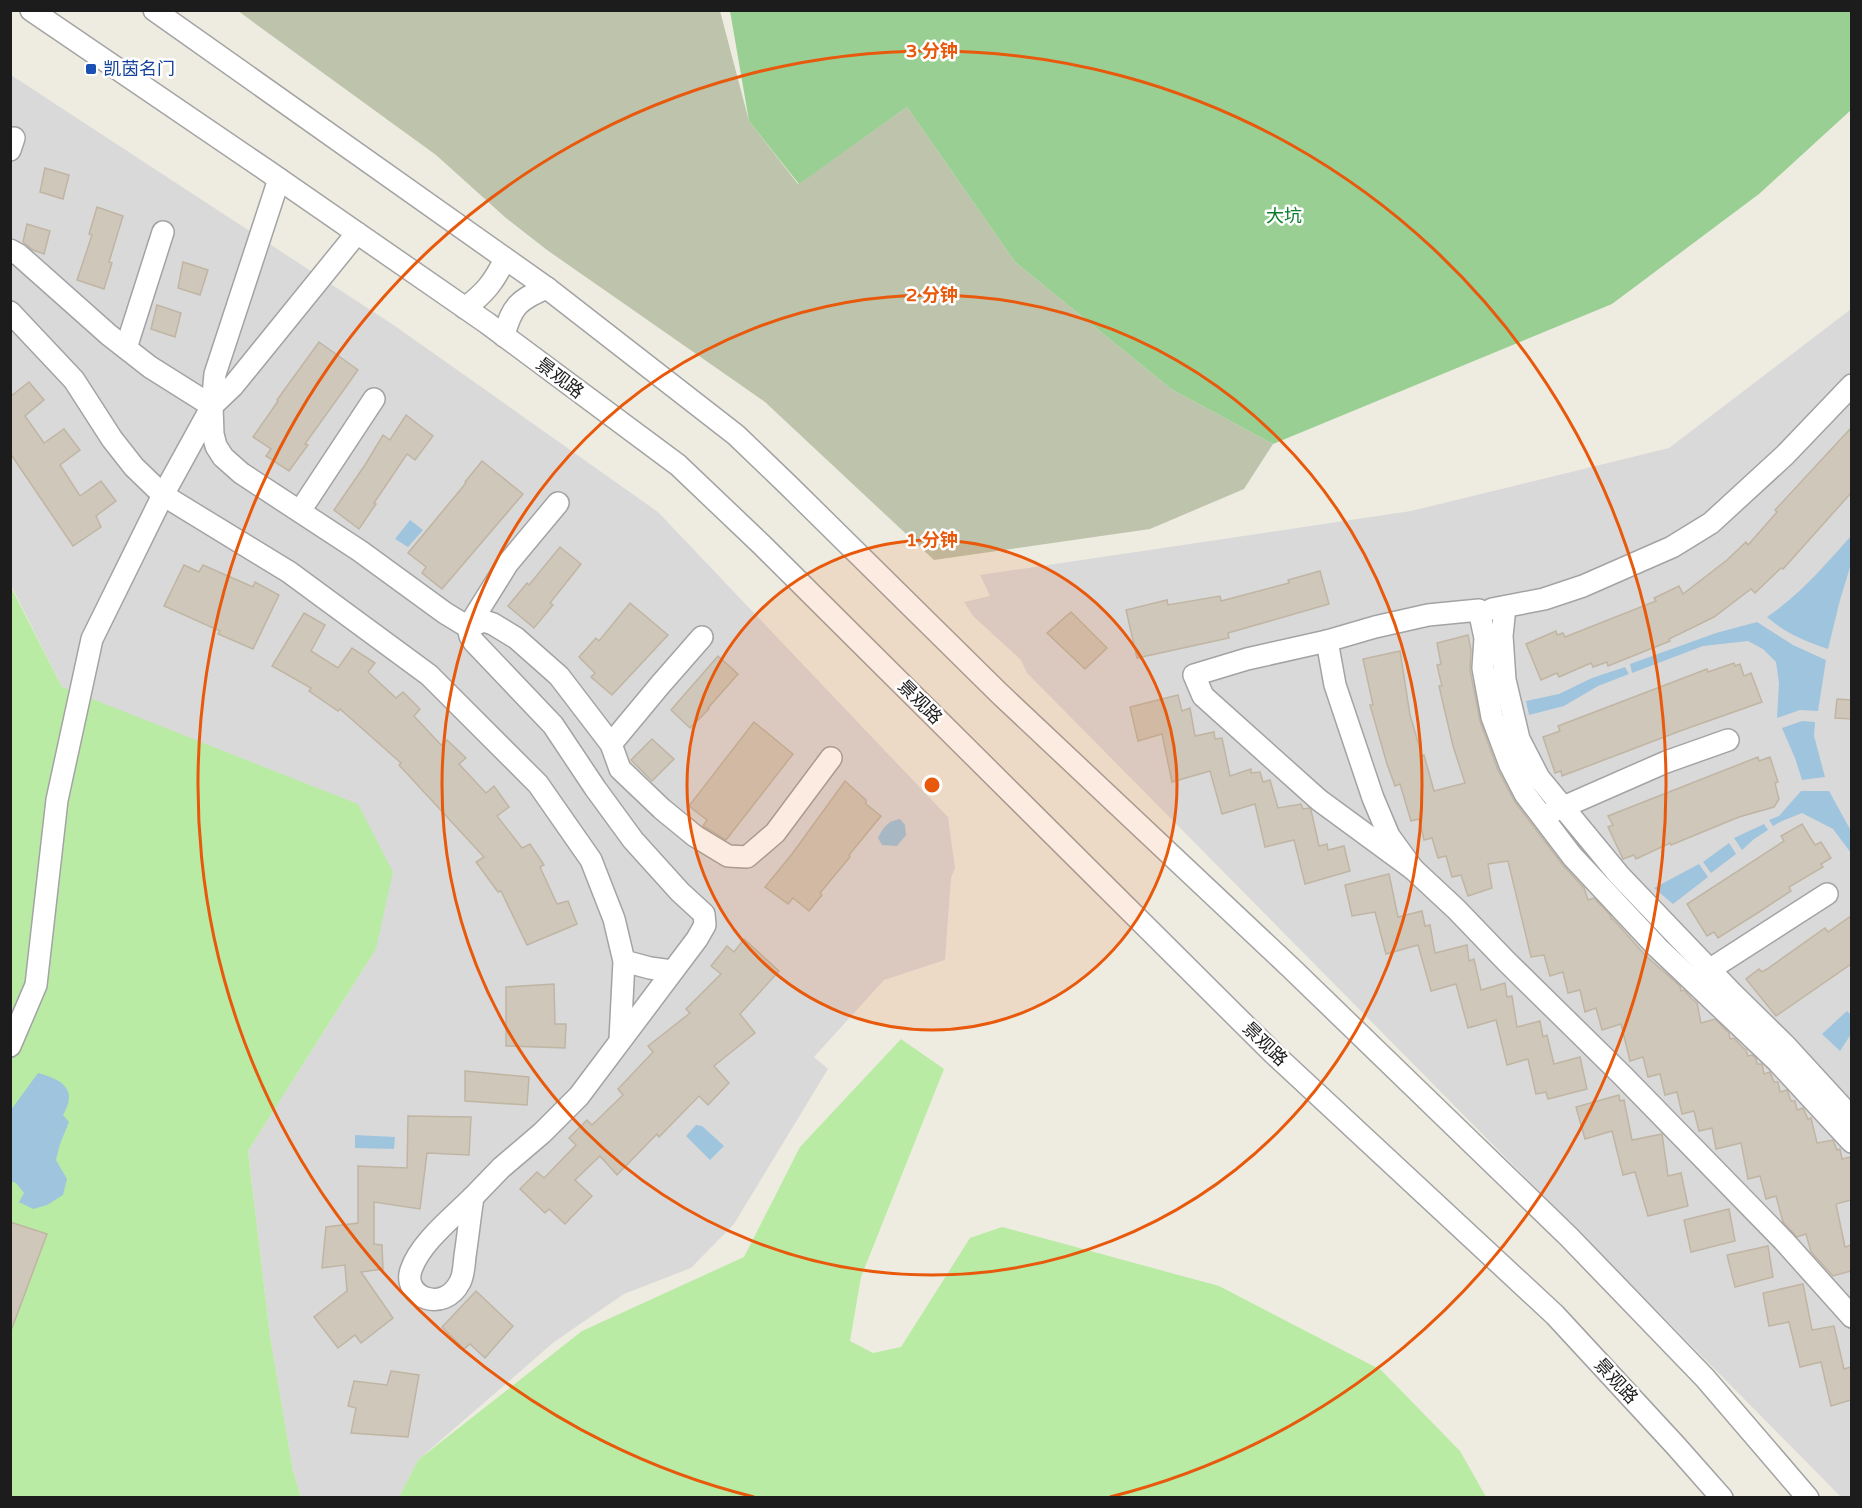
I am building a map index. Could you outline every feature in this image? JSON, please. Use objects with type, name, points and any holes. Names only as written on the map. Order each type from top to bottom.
[{"type":"street","name":"景观路","points":[[31,10],[465,308],[678,465],[762,545],[1274,1053],[1555,1315],[1722,1497]]},
{"type":"street","points":[[154,10],[547,288],[736,435],[1000,694],[1290,967],[1569,1237],[1705,1378],[1808,1497]]},
{"type":"street","points":[[279,179],[215,374],[212,406],[216,446],[223,457],[241,473],[360,550],[445,613],[468,627]]},
{"type":"street","points":[[126,348],[163,232]]},
{"type":"street","points":[[10,1046],[36,985],[57,800],[92,639],[163,495],[212,406],[233,386],[357,233]]},
{"type":"street","points":[[10,250],[19,255],[150,367],[212,406]]},
{"type":"street","points":[[465,308],[489,288],[505,259]]},
{"type":"street","points":[[504,336],[508,318],[517,306],[528,296],[547,288]]},
{"type":"street","points":[[10,312],[74,380],[112,439],[134,467],[163,495],[290,572],[429,675],[538,784],[591,861],[614,919],[624,961],[620,1040]]},
{"type":"street","points":[[1851,385],[1785,455],[1710,523],[1672,547],[1583,586],[1544,599],[1505,607],[1428,615],[1246,659],[1194,675],[1203,696],[1319,800],[1413,869],[1456,909],[1784,1241],[1851,1317]]},
{"type":"street","points":[[300,512],[374,399]]},
{"type":"street","points":[[473,1197],[579,1096],[705,925],[704,914],[680,892],[633,840],[553,725],[470,636],[468,627],[508,563],[558,503]]},
{"type":"street","points":[[1505,607],[1502,636],[1505,680],[1519,740],[1539,778],[1572,856],[1657,947],[1703,977],[1786,1046],[1851,1118]]},
{"type":"street","points":[[1479,610],[1485,638],[1483,668],[1492,717],[1510,765],[1525,794],[1552,812]]},
{"type":"street","points":[[468,627],[484,621],[516,638],[559,676],[611,744],[620,769],[662,809],[695,836],[728,856],[747,857],[774,833],[831,758]]},
{"type":"street","points":[[611,744],[702,637]]},
{"type":"street","points":[[1327,641],[1335,685],[1373,798],[1389,836],[1413,869]]},
{"type":"street","points":[[1552,812],[1666,762],[1728,740]]},
{"type":"street","points":[[1703,977],[1827,894]]},
{"type":"street","points":[[624,961],[672,971]]},
{"type":"street","points":[[1703,977],[1851,1142]]},
{"type":"shaded area","points":[[238,11],[720,11],[749,121],[798,184],[907,107],[1015,262],[1171,389],[1273,444],[1244,489],[1150,529],[934,560],[765,402],[547,250],[506,218],[436,155]]},
{"type":"shaded area","name":"凯茵名门","points":[[11,75],[395,326],[658,512],[948,817],[955,868],[951,878],[945,960],[884,980],[814,1057],[828,1069],[734,1224],[691,1268],[624,1294],[554,1342],[418,1460],[399,1497],[301,1497],[293,1471],[270,1336],[248,1151],[376,949],[11,1497],[62,687],[11,585]]},
{"type":"shaded area","points":[[1851,309],[1851,1497],[1841,1497],[1027,673],[1021,660],[973,616],[964,602],[990,596],[980,575],[1411,511],[1669,448]]},
{"type":"green space","name":"大坑","points":[[730,11],[1851,11],[1851,110],[1759,194],[1612,304],[1273,444],[1171,389],[1015,262],[907,107],[799,184],[749,121]]},
{"type":"green space","points":[[10,585],[62,687],[358,804],[393,872],[376,949],[248,1151],[270,1336],[293,1471],[301,1497],[11,1497]]},
{"type":"green space","points":[[901,1039],[944,1069],[861,1277],[850,1341],[873,1353],[901,1347],[970,1238],[1002,1227],[1219,1286],[1381,1370],[1460,1451],[1486,1497],[399,1497],[418,1460],[582,1331],[744,1257],[800,1147]]},
{"type":"water","points":[[410,520],[423,530],[408,547],[395,539]]},
{"type":"water","points":[[1851,536],[1851,564],[1828,649],[1796,636],[1767,617],[1802,589]]},
{"type":"water","points":[[1757,622],[1793,645],[1826,660],[1818,711],[1800,710],[1777,718],[1779,683],[1776,662],[1763,649],[1748,641],[1703,646],[1632,673],[1630,664],[1716,633]]},
{"type":"water","points":[[1625,667],[1629,674],[1598,686],[1564,706],[1529,715],[1526,701],[1559,694],[1592,678]]},
{"type":"water","points":[[1802,721],[1815,722],[1814,736],[1825,777],[1802,780],[1782,728]]},
{"type":"water","points":[[1801,791],[1829,791],[1851,831],[1851,853],[1833,829],[1802,813],[1773,826],[1769,820],[1779,816]]},
{"type":"water","points":[[900,819],[905,825],[906,835],[897,846],[882,845],[878,838],[886,825]]},
{"type":"water","points":[[1764,824],[1768,830],[1742,850],[1734,838]]},
{"type":"water","points":[[1729,843],[1736,854],[1711,873],[1703,862]]},
{"type":"water","points":[[1699,864],[1708,877],[1673,904],[1654,888]]},
{"type":"water","points":[[1847,1011],[1851,1015],[1851,1034],[1840,1051],[1822,1034]]},
{"type":"water","points":[[38,1073],[54,1078],[65,1086],[68,1092],[69,1098],[63,1115],[69,1122],[56,1160],[67,1179],[63,1195],[47,1205],[33,1209],[19,1202],[24,1193],[16,1183],[11,1181],[11,1110]]},
{"type":"water","points":[[696,1125],[702,1126],[724,1146],[710,1160],[686,1136]]},
{"type":"water","points":[[355,1135],[395,1137],[394,1149],[355,1148]]},
{"type":"building","points":[[45,168],[69,175],[63,199],[40,192]]},
{"type":"building","points":[[97,207],[123,216],[109,262],[112,263],[104,289],[77,280],[92,235],[89,234]]},
{"type":"building","points":[[27,224],[50,231],[44,254],[33,250],[23,242]]},
{"type":"building","points":[[183,262],[208,270],[200,295],[178,288]]},
{"type":"building","points":[[157,305],[181,313],[175,337],[151,329]]},
{"type":"building","points":[[319,342],[358,370],[305,444],[308,445],[289,471],[266,456],[271,449],[253,437]]},
{"type":"building","points":[[29,382],[44,400],[25,416],[44,443],[64,429],[80,450],[60,465],[80,496],[101,481],[116,501],[96,516],[101,527],[73,546],[10,453],[10,395]]},
{"type":"building","points":[[406,415],[433,436],[415,460],[407,454],[359,529],[334,510],[383,435],[390,440]]},
{"type":"building","points":[[1851,428],[1851,493],[1783,569],[1781,568],[1755,593],[1751,589],[1714,617],[1669,639],[1670,641],[1608,666],[1607,662],[1593,667],[1591,663],[1559,677],[1557,673],[1541,680],[1526,644],[1556,631],[1557,635],[1563,633],[1565,637],[1656,601],[1654,598],[1679,586],[1683,594],[1746,542],[1748,545],[1777,512],[1775,510]]},
{"type":"building","points":[[482,461],[523,494],[442,589],[422,573],[426,567],[408,553]]},
{"type":"building","points":[[560,547],[581,564],[550,603],[553,605],[534,628],[508,606],[527,583],[529,585]]},
{"type":"building","points":[[184,565],[199,572],[203,565],[253,587],[255,582],[279,595],[253,649],[218,634],[220,631],[164,606]]},
{"type":"building","points":[[1320,571],[1329,604],[1228,633],[1229,638],[1137,658],[1126,610],[1167,600],[1168,605],[1220,596],[1221,601],[1289,583],[1288,580]]},
{"type":"building","points":[[630,603],[668,635],[612,695],[591,677],[595,673],[579,657],[596,638],[599,641]]},
{"type":"building","points":[[1071,612],[1107,648],[1085,669],[1047,633]]},
{"type":"building","points":[[304,613],[325,625],[311,651],[338,668],[352,648],[375,663],[368,672],[396,698],[403,692],[420,709],[414,716],[441,745],[447,740],[466,758],[459,764],[486,793],[494,786],[509,807],[497,816],[522,848],[530,844],[544,865],[540,867],[557,904],[568,901],[577,924],[527,945],[501,891],[498,892],[476,862],[484,857],[399,765],[401,763],[340,709],[338,711],[309,691],[311,688],[272,666]]},
{"type":"building","points":[[1468,635],[1471,650],[1470,670],[1480,721],[1498,770],[1515,802],[1562,864],[1584,888],[1588,900],[1594,898],[1646,956],[1680,986],[1681,991],[1684,990],[1697,1003],[1701,1023],[1715,1019],[1729,1033],[1730,1039],[1734,1038],[1746,1050],[1748,1056],[1752,1055],[1756,1058],[1757,1064],[1762,1064],[1764,1074],[1770,1072],[1774,1082],[1778,1082],[1780,1092],[1787,1090],[1791,1101],[1795,1101],[1797,1110],[1803,1108],[1808,1119],[1811,1118],[1817,1143],[1833,1140],[1837,1150],[1840,1149],[1842,1159],[1851,1157],[1851,1200],[1836,1204],[1845,1247],[1851,1245],[1851,1271],[1833,1276],[1811,1252],[1806,1234],[1797,1237],[1783,1222],[1776,1196],[1766,1199],[1760,1176],[1748,1179],[1741,1143],[1716,1149],[1712,1128],[1699,1131],[1694,1111],[1682,1114],[1677,1092],[1665,1095],[1660,1074],[1648,1077],[1643,1057],[1630,1061],[1621,1024],[1602,1030],[1596,1008],[1585,1012],[1580,990],[1568,993],[1563,972],[1550,976],[1544,955],[1531,957],[1508,861],[1488,864],[1492,888],[1468,896],[1461,875],[1452,877],[1446,856],[1438,858],[1432,838],[1424,840],[1419,819],[1411,821],[1400,784],[1395,786],[1387,764],[1370,705],[1373,705],[1363,659],[1400,651],[1410,715],[1434,791],[1465,783],[1453,746],[1439,686],[1442,686],[1437,665],[1441,664],[1437,643]]},
{"type":"building","points":[[718,656],[738,674],[690,728],[671,710]]},
{"type":"building","points":[[1734,663],[1735,666],[1740,664],[1744,676],[1751,673],[1762,702],[1562,776],[1561,771],[1555,773],[1543,737],[1560,731],[1558,726],[1707,669],[1708,672]]},
{"type":"building","points":[[1178,695],[1182,711],[1190,708],[1195,736],[1214,732],[1215,739],[1222,738],[1230,776],[1251,769],[1251,773],[1260,772],[1263,782],[1270,780],[1278,808],[1301,804],[1303,809],[1309,808],[1319,846],[1327,844],[1328,850],[1344,846],[1350,871],[1305,884],[1294,840],[1265,847],[1255,804],[1222,814],[1210,771],[1172,782],[1162,734],[1138,741],[1130,707]]},
{"type":"building","points":[[1837,699],[1851,700],[1851,719],[1835,718]]},
{"type":"building","points":[[754,722],[793,754],[726,840],[703,826],[707,820],[689,806]]},
{"type":"building","points":[[652,739],[674,759],[652,781],[631,760]]},
{"type":"building","points":[[1758,757],[1759,761],[1770,757],[1778,782],[1775,783],[1779,799],[1774,807],[1739,817],[1671,845],[1670,843],[1636,859],[1634,855],[1623,859],[1608,827],[1613,825],[1608,816]]},
{"type":"building","points":[[845,781],[866,800],[866,804],[881,816],[820,893],[822,895],[809,911],[793,898],[788,904],[765,887]]},
{"type":"building","points":[[1802,824],[1815,845],[1821,842],[1831,858],[1821,864],[1823,867],[1789,887],[1791,891],[1718,938],[1714,932],[1707,936],[1687,904],[1784,841],[1781,836]]},
{"type":"building","points":[[1389,874],[1398,917],[1422,911],[1425,926],[1430,925],[1435,953],[1467,945],[1469,961],[1474,959],[1481,990],[1505,983],[1507,997],[1512,996],[1517,1027],[1540,1021],[1543,1037],[1547,1035],[1554,1064],[1580,1057],[1587,1089],[1548,1099],[1546,1092],[1536,1094],[1528,1059],[1507,1065],[1496,1020],[1468,1028],[1456,984],[1431,991],[1418,945],[1386,954],[1375,912],[1352,916],[1345,885]]},
{"type":"building","points":[[1851,916],[1851,964],[1776,1016],[1746,979],[1759,969],[1762,972],[1767,969],[1825,928],[1828,932]]},
{"type":"building","points":[[744,939],[779,971],[740,1014],[755,1033],[714,1066],[729,1083],[708,1105],[699,1096],[617,1175],[600,1156],[575,1180],[592,1196],[565,1224],[549,1209],[545,1213],[520,1189],[537,1172],[544,1178],[576,1145],[569,1138],[587,1120],[592,1125],[623,1095],[618,1089],[653,1052],[648,1046],[690,1013],[686,1009],[721,974],[711,966],[727,946],[734,952]]},
{"type":"building","points":[[554,984],[555,1024],[566,1024],[565,1048],[506,1046],[506,987]]},
{"type":"building","points":[[465,1071],[529,1077],[527,1105],[465,1101]]},
{"type":"building","points":[[1619,1095],[1620,1101],[1624,1100],[1632,1140],[1662,1134],[1668,1176],[1681,1173],[1688,1206],[1648,1216],[1635,1172],[1623,1175],[1612,1131],[1585,1139],[1576,1107]]},
{"type":"building","points":[[408,1116],[471,1117],[469,1155],[427,1153],[420,1209],[374,1202],[374,1244],[382,1245],[383,1269],[361,1272],[393,1318],[361,1343],[355,1335],[338,1348],[314,1317],[347,1291],[345,1265],[322,1268],[326,1227],[358,1223],[358,1166],[407,1168]]},
{"type":"building","points":[[1729,1209],[1735,1241],[1691,1252],[1684,1220]]},
{"type":"building","points":[[10,1222],[47,1234],[12,1328],[10,1328]]},
{"type":"building","points":[[1768,1246],[1773,1277],[1735,1287],[1727,1255]]},
{"type":"building","points":[[1803,1284],[1812,1330],[1834,1326],[1844,1369],[1851,1367],[1851,1400],[1831,1406],[1821,1362],[1800,1367],[1789,1322],[1769,1326],[1763,1293]]},
{"type":"building","points":[[476,1291],[513,1326],[485,1358],[470,1344],[464,1349],[442,1327]]},
{"type":"building","points":[[391,1371],[419,1375],[408,1437],[351,1433],[356,1408],[348,1406],[354,1381],[387,1385]]},
{"type":"place","name":"凯茵名门","points":[[91,69]]}]
